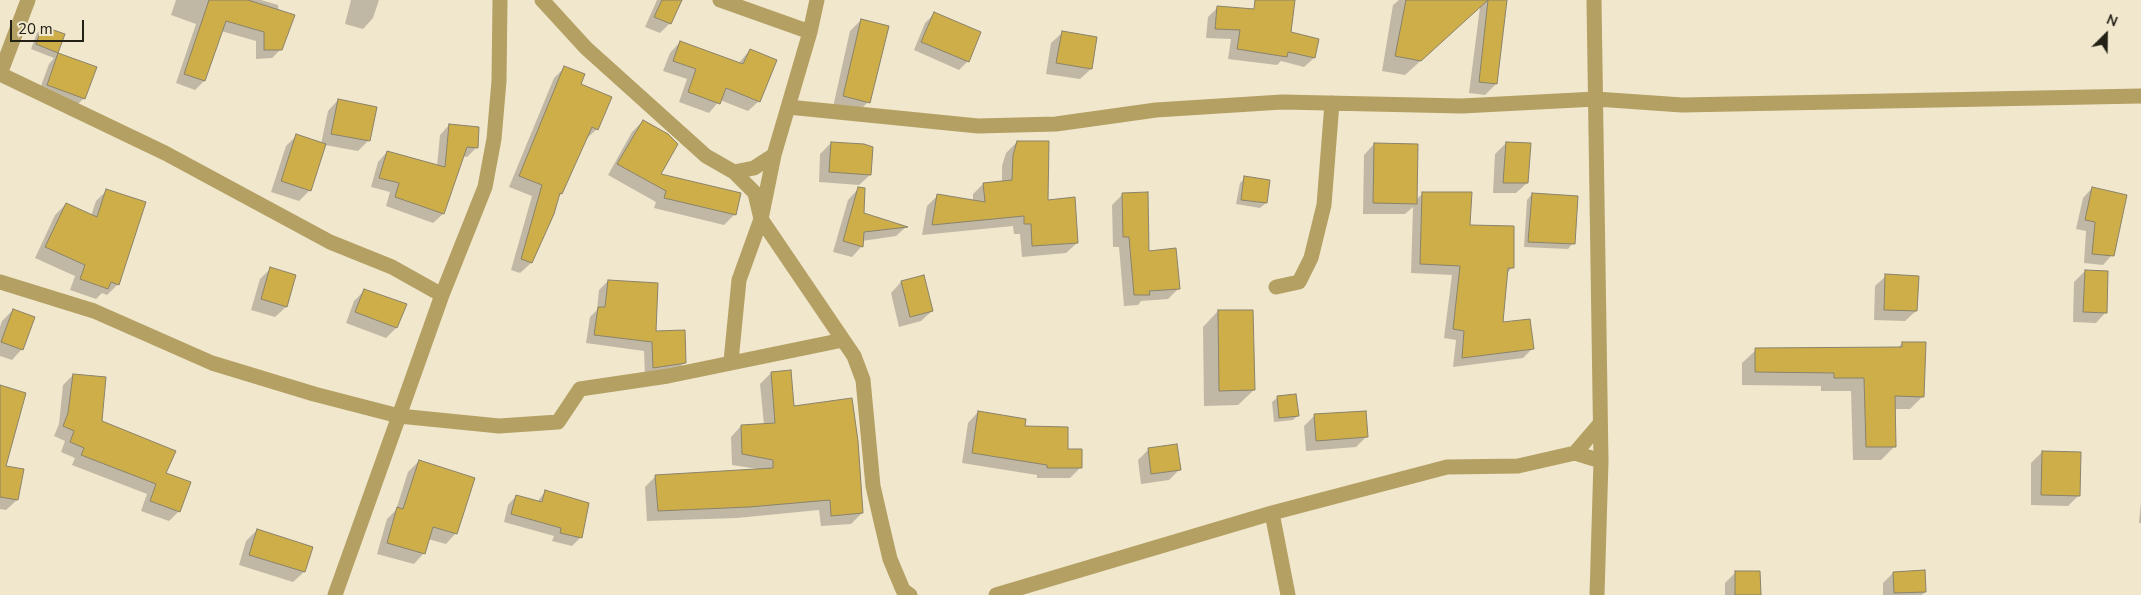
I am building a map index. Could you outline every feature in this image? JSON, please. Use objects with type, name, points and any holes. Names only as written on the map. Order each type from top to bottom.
[{"type":"street","points":[[28,0],[0,74],[165,153],[330,242],[392,267],[442,295]]},
{"type":"street","points":[[335,595],[442,295],[485,187],[492,149],[499,80],[500,0]]},
{"type":"street","points":[[542,0],[586,48],[706,156],[734,172],[755,192],[760,219],[854,356],[863,380],[873,486],[890,559],[905,593]]},
{"type":"street","points":[[720,0],[810,32]]},
{"type":"street","points":[[731,361],[739,280],[760,219],[774,154],[810,32],[817,0]]},
{"type":"street","points":[[1594,0],[1600,461],[1597,595]]},
{"type":"street","points":[[788,106],[978,126],[1056,124],[1156,110],[1224,104],[1332,103],[1462,106],[1596,98],[1682,105],[2141,96]]},
{"type":"street","points":[[1276,287],[1299,282],[1311,258],[1324,205],[1332,103]]},
{"type":"street","points":[[734,172],[754,168],[774,154]]},
{"type":"street","points":[[0,282],[94,311],[212,363],[314,394],[399,416],[499,426],[558,422],[580,389],[668,376],[731,361],[843,340]]},
{"type":"street","points":[[1576,453],[1599,425]]},
{"type":"street","points":[[996,595],[1025,591],[1272,514],[1447,467],[1518,466],[1576,453],[1600,461]]},
{"type":"street","points":[[1272,514],[1288,595]]},
{"type":"building","points":[[209,0],[248,0],[295,15],[282,50],[264,50],[264,32],[226,21],[205,81],[184,74]]},
{"type":"building","points":[[662,0],[682,0],[671,24],[654,17]]},
{"type":"building","points":[[1255,0],[1295,0],[1291,32],[1319,39],[1315,58],[1288,52],[1287,57],[1237,49],[1240,30],[1215,29],[1217,6],[1254,9]]},
{"type":"building","points":[[1406,0],[1488,0],[1421,61],[1395,56]]},
{"type":"building","points":[[1488,0],[1507,0],[1497,84],[1479,82]]},
{"type":"building","points":[[934,12],[981,32],[969,62],[921,42]]},
{"type":"building","points":[[861,19],[889,26],[870,103],[843,96]]},
{"type":"building","points":[[42,26],[65,34],[58,53],[36,44]]},
{"type":"building","points":[[1062,31],[1097,37],[1092,69],[1056,63]]},
{"type":"building","points":[[680,41],[743,64],[750,49],[777,60],[760,102],[726,88],[720,104],[688,92],[696,69],[673,61]]},
{"type":"building","points":[[58,53],[97,67],[85,99],[47,85]]},
{"type":"building","points":[[564,66],[585,74],[581,84],[612,97],[598,130],[592,127],[562,194],[560,193],[554,214],[532,263],[521,259],[542,185],[519,176]]},
{"type":"building","points":[[338,99],[377,107],[370,141],[331,134]]},
{"type":"building","points":[[643,120],[668,134],[678,144],[661,174],[741,193],[736,215],[664,198],[666,191],[617,164]]},
{"type":"building","points":[[449,124],[479,127],[478,148],[467,147],[444,214],[395,197],[399,183],[379,178],[387,151],[445,167]]},
{"type":"building","points":[[296,134],[326,144],[311,191],[281,181]]},
{"type":"building","points":[[1017,141],[1049,141],[1048,200],[1075,197],[1078,243],[1032,246],[1031,224],[1024,224],[1024,216],[932,225],[937,194],[985,202],[983,183],[1012,180],[1013,155]]},
{"type":"building","points":[[831,142],[864,144],[873,147],[871,175],[829,172]]},
{"type":"building","points":[[1506,142],[1531,143],[1528,183],[1503,183]]},
{"type":"building","points":[[1374,143],[1418,144],[1417,204],[1373,203]]},
{"type":"building","points":[[1244,176],[1270,180],[1267,203],[1241,200]]},
{"type":"building","points":[[858,187],[865,188],[864,213],[908,227],[864,232],[863,247],[843,241]]},
{"type":"building","points":[[2092,187],[2127,195],[2114,256],[2092,254],[2095,222],[2085,220]]},
{"type":"building","points":[[106,189],[146,202],[119,285],[111,282],[108,289],[80,279],[85,265],[45,247],[66,203],[97,217]]},
{"type":"building","points":[[1148,192],[1149,251],[1176,248],[1180,289],[1149,291],[1150,295],[1134,295],[1129,237],[1123,237],[1122,193]]},
{"type":"building","points":[[1422,192],[1472,192],[1470,225],[1514,226],[1514,268],[1508,268],[1503,322],[1530,319],[1534,349],[1462,358],[1464,331],[1453,329],[1460,266],[1420,264]]},
{"type":"building","points":[[1532,193],[1578,196],[1575,244],[1528,242]]},
{"type":"building","points":[[270,267],[296,275],[287,307],[261,299]]},
{"type":"building","points":[[2085,270],[2108,271],[2107,313],[2083,312]]},
{"type":"building","points":[[1885,274],[1919,276],[1917,311],[1884,310]]},
{"type":"building","points":[[924,275],[933,311],[910,317],[901,281]]},
{"type":"building","points":[[608,280],[658,283],[656,331],[685,330],[686,363],[653,368],[652,342],[594,335],[598,307],[605,307]]},
{"type":"building","points":[[364,289],[407,304],[397,328],[355,312]]},
{"type":"building","points":[[13,309],[35,317],[23,350],[1,342]]},
{"type":"building","points":[[1218,310],[1253,310],[1255,390],[1219,391]]},
{"type":"building","points":[[1902,342],[1926,342],[1924,397],[1895,396],[1896,447],[1866,447],[1864,378],[1834,378],[1834,373],[1755,372],[1755,348],[1902,347]]},
{"type":"building","points":[[791,370],[794,406],[852,398],[858,441],[863,513],[831,516],[830,500],[749,507],[658,511],[655,475],[773,468],[773,460],[742,454],[741,425],[775,423],[771,372]]},
{"type":"building","points":[[73,374],[106,377],[102,421],[176,451],[166,473],[191,482],[180,512],[150,501],[156,484],[81,455],[84,448],[70,442],[74,431],[63,426],[68,413]]},
{"type":"building","points":[[0,385],[26,393],[6,466],[24,469],[18,500],[0,497]]},
{"type":"building","points":[[1296,394],[1299,416],[1279,418],[1277,396]]},
{"type":"building","points":[[978,411],[1026,419],[1025,426],[1068,427],[1068,449],[1082,449],[1082,468],[1047,468],[1047,465],[972,453]]},
{"type":"building","points":[[1366,411],[1368,437],[1316,441],[1314,414]]},
{"type":"building","points":[[1177,444],[1181,470],[1151,474],[1148,448]]},
{"type":"building","points":[[2042,451],[2081,452],[2080,496],[2041,495]]},
{"type":"building","points":[[419,460],[475,478],[457,534],[433,527],[425,554],[387,543],[397,507],[403,509]]},
{"type":"building","points":[[545,490],[589,503],[582,538],[560,533],[561,528],[511,514],[516,495],[542,502]]},
{"type":"building","points":[[257,529],[313,547],[305,572],[249,555]]},
{"type":"building","points":[[1925,570],[1926,592],[1894,593],[1893,572]]},
{"type":"building","points":[[1735,571],[1760,571],[1761,595],[1735,595]]}]
